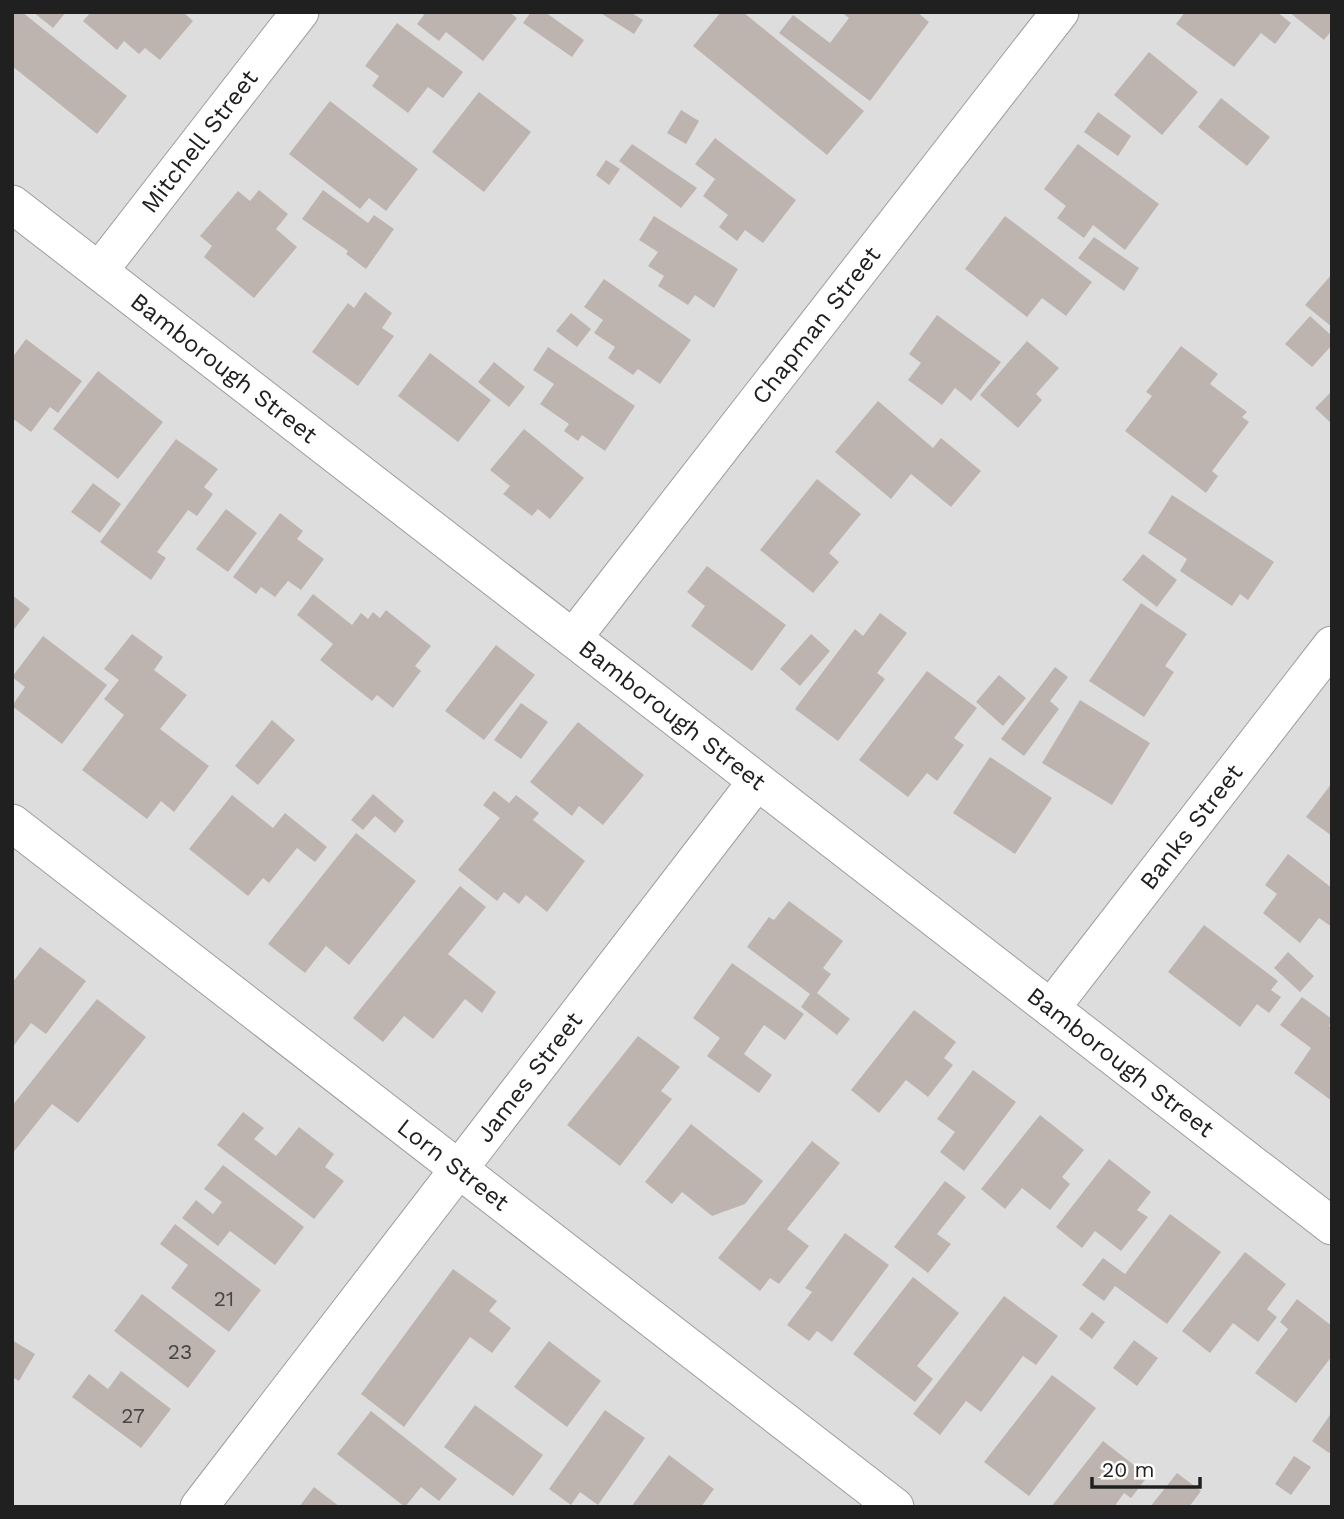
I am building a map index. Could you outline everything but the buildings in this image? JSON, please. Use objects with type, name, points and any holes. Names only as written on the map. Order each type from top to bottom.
[{"type":"street","name":"Mitchell Street","points":[[99,271],[300,12]]},
{"type":"street","name":"Chapman Street","points":[[573,638],[1060,12]]},
{"type":"street","name":"Bamborough Street","points":[[12,204],[1332,1226]]},
{"type":"street","name":"Banks Street","points":[[1051,1009],[1332,645]]},
{"type":"street","name":"James Street","points":[[199,1507],[757,781]]},
{"type":"street","name":"Lorn Street","points":[[12,823],[895,1507]]},
{"type":"shaded area","points":[[12,12],[1332,12],[1332,1507],[12,1507]]}]
